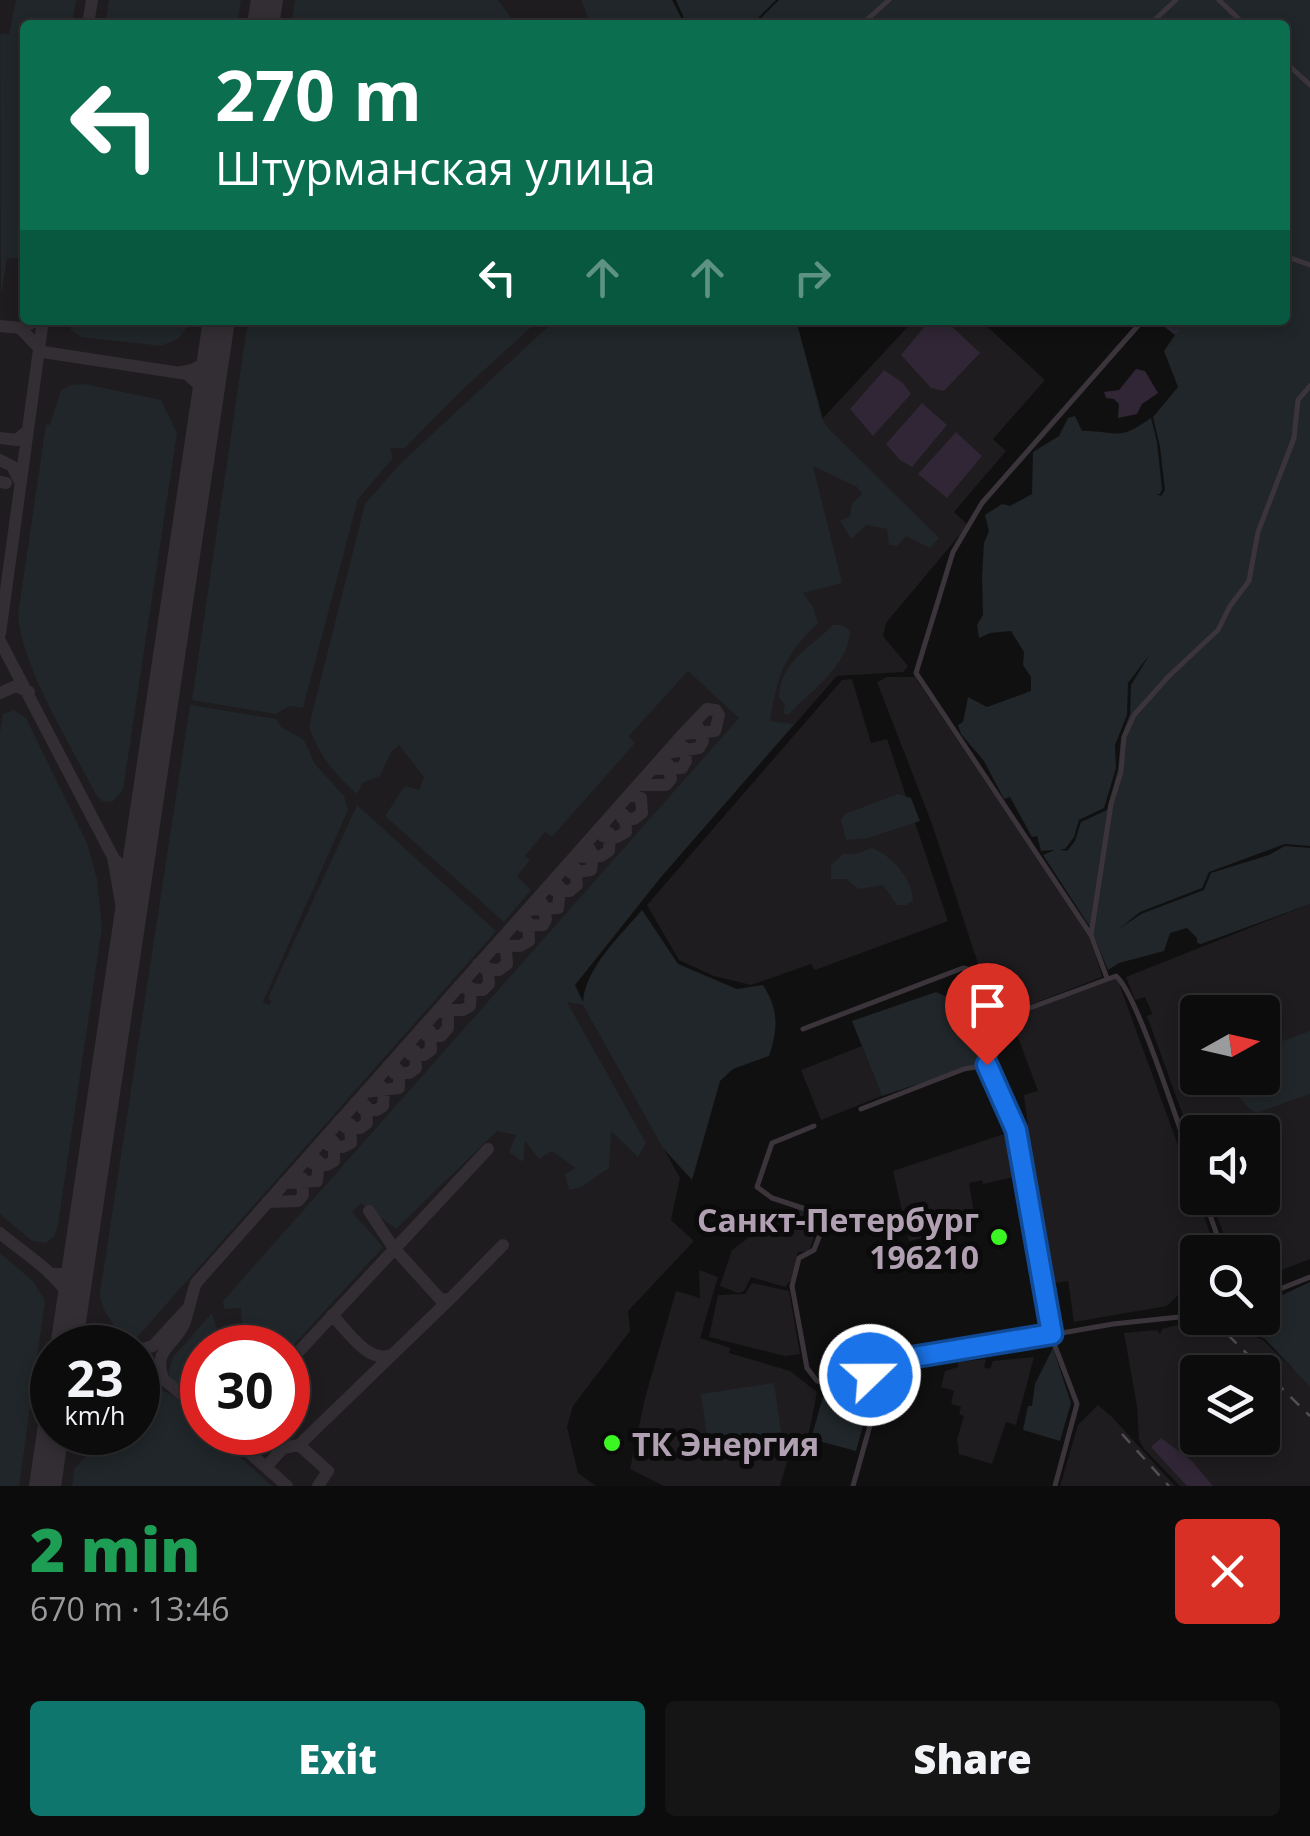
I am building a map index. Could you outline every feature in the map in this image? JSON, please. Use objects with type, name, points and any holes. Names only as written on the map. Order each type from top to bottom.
[{"type":"street","points":[[867,20],[889,0]]},
{"type":"street","points":[[1155,20],[1176,0]]},
{"type":"street","points":[[1219,0],[1240,20]]},
{"type":"street","points":[[1290,69],[1310,85]]},
{"type":"street","points":[[1107,978],[1091,935],[916,673],[953,552],[982,503],[1139,325]]},
{"type":"street","points":[[1091,935],[1111,804],[1122,772],[1124,737],[1134,715],[1218,630],[1249,581],[1258,532],[1294,438],[1298,400],[1310,386]]},
{"type":"street","points":[[803,1029],[968,968],[973,970],[987,1009],[1000,1019],[1116,976],[1124,984],[1137,1013],[1180,1131]]},
{"type":"street","points":[[861,1110],[964,1069],[987,1065],[1016,1130],[1052,1334],[1077,1404],[1055,1486]]},
{"type":"street","points":[[814,1126],[772,1143],[757,1187],[772,1198],[826,1216],[814,1250],[799,1258],[792,1286],[810,1374],[817,1382],[825,1383],[884,1376]]},
{"type":"street","points":[[1280,1289],[1310,1277]]},
{"type":"street","points":[[853,1486],[884,1376],[903,1360],[1180,1316]]},
{"type":"shaded area","points":[[0,0],[672,0],[682,20],[20,20],[20,325],[797,325],[823,418],[909,325],[985,325],[1045,380],[993,439],[1006,451],[954,512],[968,525],[886,623],[883,636],[908,666],[903,672],[837,676],[661,877],[574,986],[680,1178],[671,1220],[694,1241],[628,1311],[630,1331],[573,1406],[567,1427],[578,1473],[596,1486],[0,1486]]},
{"type":"shaded area","points":[[16,0],[76,0],[73,20],[20,20],[20,258],[7,258],[1,296],[0,34],[9,34]]},
{"type":"shaded area","points":[[109,0],[241,0],[238,20],[106,20]]},
{"type":"shaded area","points":[[295,0],[498,0],[512,20],[292,20]]},
{"type":"shaded area","points":[[581,0],[672,0],[682,20],[589,20]]},
{"type":"shaded area","points":[[676,0],[776,0],[756,20],[685,20]]},
{"type":"shaded area","points":[[779,0],[1310,0],[1310,846],[1285,844],[1209,872],[1202,888],[1140,912],[1119,929],[1141,914],[1204,890],[1211,873],[1285,846],[1310,848],[1310,904],[1201,944],[1187,928],[1170,933],[1164,951],[1119,963],[1108,970],[1090,927],[1043,855],[1055,850],[1041,851],[1037,836],[1032,837],[1010,797],[1004,799],[984,761],[958,725],[963,722],[968,697],[987,707],[1031,691],[1031,677],[1023,665],[1024,652],[1011,631],[979,638],[977,625],[983,615],[984,543],[989,531],[985,515],[1002,504],[1010,506],[1032,494],[1033,452],[1059,436],[1068,418],[1075,416],[1082,431],[1118,434],[1151,418],[1162,489],[1156,494],[1161,496],[1165,490],[1153,417],[1178,387],[1164,351],[1175,335],[1162,325],[1290,325],[1290,20],[759,20]],"holes":[[[1150,654],[1131,685],[1130,714],[1121,738],[1118,769],[1107,810],[1081,822],[1067,851],[1059,849],[1065,849],[1079,820],[1104,808],[1116,768],[1115,745],[1127,715],[1128,683]]]},
{"type":"shaded area","points":[[69,325],[188,325],[178,339],[161,346],[81,337]]},
{"type":"shaded area","points":[[247,325],[534,325],[405,448],[390,448],[393,458],[358,499],[303,708],[289,706],[276,714],[192,700]]},
{"type":"shaded area","points":[[550,325],[797,325],[827,427],[939,538],[930,548],[906,536],[897,546],[889,545],[887,529],[867,525],[851,539],[840,521],[850,516],[852,503],[862,494],[857,487],[813,466],[842,583],[803,593],[818,623],[797,645],[784,667],[770,721],[794,724],[661,877],[575,985],[583,1002],[597,965],[642,910],[678,964],[737,989],[763,985],[775,1020],[769,1056],[733,1069],[720,1081],[692,1180],[663,1148],[583,1005],[567,1002],[646,1143],[638,1157],[611,1131],[609,1168],[581,1187],[569,1190],[565,1174],[576,1168],[552,1151],[539,1159],[525,1141],[523,1162],[509,1152],[516,1135],[497,1131],[396,1229],[361,1203],[352,1212],[383,1247],[310,1327],[236,1325],[242,1323],[241,1308],[224,1309],[223,1301],[739,718],[688,671],[629,736],[635,743],[552,837],[545,832],[525,856],[530,860],[517,876],[531,890],[504,922],[385,816],[405,786],[419,790],[424,777],[399,745],[391,752],[380,776],[362,783],[357,794],[328,763],[309,726],[365,504],[401,463]]},
{"type":"shaded area","points":[[926,325],[950,325],[980,353],[944,391],[931,388],[901,355]]},
{"type":"shaded area","points":[[1136,369],[1145,371],[1158,393],[1142,404],[1137,414],[1118,418],[1119,404],[1106,398],[1104,392],[1119,390]]},
{"type":"shaded area","points":[[884,370],[911,394],[873,436],[850,409]]},
{"type":"shaded area","points":[[85,384],[161,400],[177,433],[123,790],[112,802],[102,801],[96,795],[49,706],[28,658],[18,615],[46,424],[50,425],[61,390]]},
{"type":"shaded area","points":[[922,403],[947,425],[912,467],[886,444]]},
{"type":"shaded area","points":[[956,432],[982,456],[947,498],[918,474]]},
{"type":"shaded area","points":[[833,625],[850,630],[843,654],[817,687],[788,715],[783,713],[785,705],[779,697],[784,674]]},
{"type":"shaded area","points":[[887,677],[915,677],[1091,938],[1102,977],[996,1018],[932,824],[877,682]]},
{"type":"shaded area","points":[[852,679],[871,743],[887,739],[948,921],[815,970],[811,964],[751,985],[714,976],[679,960],[647,905],[842,680]]},
{"type":"shaded area","points":[[190,705],[276,719],[281,727],[304,740],[315,764],[344,796],[348,810],[263,1002],[269,1005],[271,1001],[268,998],[357,805],[496,931],[148,1325],[115,1325],[100,1293]]},
{"type":"shaded area","points":[[14,710],[26,718],[87,843],[97,879],[102,927],[58,1225],[54,1237],[46,1243],[32,1241],[0,1214],[0,732],[3,714]]},
{"type":"shaded area","points":[[898,794],[911,798],[920,821],[868,838],[846,840],[841,820],[845,814]]},
{"type":"shaded area","points":[[871,848],[899,869],[913,901],[897,905],[883,885],[859,889],[846,879],[831,879],[831,865],[843,854]]},
{"type":"shaded area","points":[[1310,904],[1310,1259],[1280,1270],[1280,1235],[1224,1235],[1217,1215],[1280,1215],[1280,1115],[1183,1115],[1147,1016],[1152,1014],[1150,1008],[1145,997],[1135,1000],[1126,977]]},
{"type":"shaded area","points":[[1117,978],[1180,1151],[1180,1215],[1203,1215],[1211,1235],[1180,1235],[1180,1293],[1167,1306],[1074,1322],[1068,1281],[1048,1284],[1024,1095],[1038,1091],[1010,1016]]},
{"type":"shaded area","points":[[936,992],[967,1006],[977,1022],[990,1027],[995,1033],[999,1057],[882,1096],[852,1021]]},
{"type":"shaded area","points":[[1310,1031],[1310,1094],[1256,1113],[1239,1095],[1280,1095],[1280,1042]]},
{"type":"shaded area","points":[[862,1046],[882,1096],[821,1120],[801,1070]]},
{"type":"shaded area","points":[[1013,1131],[1022,1175],[983,1184],[982,1180],[969,1183],[976,1225],[909,1241],[893,1171]]},
{"type":"shaded area","points":[[796,1208],[815,1215],[818,1226],[809,1251],[798,1252],[791,1280],[785,1287],[751,1277],[744,1291],[738,1293],[720,1286],[732,1250],[763,1227],[770,1216]]},
{"type":"shaded area","points":[[0,1253],[34,1282],[45,1301],[42,1325],[30,1325],[30,1408],[19,1486],[0,1486]]},
{"type":"shaded area","points":[[699,1270],[718,1277],[700,1338],[730,1348],[729,1353],[790,1371],[817,1392],[807,1442],[791,1448],[780,1486],[664,1486],[630,1469],[645,1398],[676,1291],[700,1298]]},
{"type":"shaded area","points":[[1310,1282],[1310,1387],[1265,1339],[1256,1335],[1280,1335],[1280,1296]]},
{"type":"shaded area","points":[[752,1283],[789,1291],[800,1354],[785,1356],[709,1337],[718,1295],[745,1294]]},
{"type":"shaded area","points":[[212,1313],[216,1325],[201,1325]]},
{"type":"shaded area","points":[[1180,1324],[1180,1335],[1251,1335],[1279,1355],[1180,1355],[1180,1455],[1280,1455],[1280,1356],[1310,1385],[1310,1486],[1180,1486],[1139,1440],[1124,1333],[1157,1330],[1160,1334],[1162,1329]]},
{"type":"shaded area","points":[[1053,1348],[1071,1403],[1060,1441],[1023,1430],[1035,1384]]},
{"type":"shaded area","points":[[180,1349],[180,1386],[168,1372]]},
{"type":"shaded area","points":[[1034,1357],[1016,1425],[1006,1422],[992,1464],[959,1454],[957,1440],[964,1416],[959,1414],[961,1407],[951,1404],[954,1391],[941,1387],[945,1371],[958,1367],[958,1362],[986,1359],[984,1367],[990,1369],[993,1361]]},
{"type":"shaded area","points":[[870,1377],[875,1382],[856,1451],[811,1439],[826,1386]]},
{"type":"shaded area","points":[[774,1383],[781,1432],[708,1443],[701,1394]]},
{"type":"shaded area","points":[[160,1390],[180,1402],[180,1455],[237,1455],[272,1486],[72,1486],[74,1469],[87,1455],[160,1455]]},
{"type":"shaded area","points":[[1098,1405],[1175,1486],[1060,1486],[1078,1425]]},
{"type":"shaded area","points":[[1161,1438],[1192,1461],[1213,1486],[1187,1486],[1151,1447]]},
{"type":"waterway","points":[[1166,325],[1175,333],[1178,330]]},
{"type":"taxiway","points":[[89,20],[92,0]]},
{"type":"taxiway","points":[[27,325],[20,328],[43,352],[187,374],[199,385],[207,404]]},
{"type":"taxiway","points":[[0,634],[42,325]]},
{"type":"taxiway","points":[[0,326],[20,328]]},
{"type":"taxiway","points":[[181,372],[201,365],[215,347]]},
{"type":"taxiway","points":[[0,438],[17,440],[27,431]]},
{"type":"taxiway","points":[[0,460],[12,466],[19,480]]},
{"type":"taxiway","points":[[0,482],[6,483]]},
{"type":"taxiway","points":[[0,641],[113,857],[122,909],[124,959]]},
{"type":"taxiway","points":[[0,693],[16,686],[29,692]]},
{"type":"taxiway","points":[[707,709],[716,710],[719,715],[715,731],[683,734],[707,709]]},
{"type":"taxiway","points":[[666,753],[699,748],[703,741],[698,727]]},
{"type":"taxiway","points":[[162,1375],[163,1353],[184,1324],[196,1283],[683,734]]},
{"type":"taxiway","points":[[652,769],[682,768],[686,761],[681,745]]},
{"type":"taxiway","points":[[638,785],[666,785],[671,779],[668,764]]},
{"type":"taxiway","points":[[622,818],[634,819],[642,813],[641,798],[629,795]]},
{"type":"taxiway","points":[[603,836],[617,837],[626,832],[625,816],[619,811],[614,813]]},
{"type":"taxiway","points":[[574,857],[601,856],[609,851],[610,834],[603,829],[597,832]]},
{"type":"taxiway","points":[[571,873],[591,870],[593,855],[589,848]]},
{"type":"taxiway","points":[[114,859],[126,869],[139,861]]},
{"type":"taxiway","points":[[554,890],[570,891],[577,885],[575,868],[564,868]]},
{"type":"taxiway","points":[[527,910],[558,908],[560,887],[556,883],[548,886]]},
{"type":"taxiway","points":[[522,926],[543,925],[546,919],[542,903]]},
{"type":"taxiway","points":[[496,945],[520,946],[529,941],[528,922],[517,921]]},
{"type":"taxiway","points":[[485,969],[499,970],[507,964],[506,950],[497,945]]},
{"type":"taxiway","points":[[467,989],[483,990],[489,984],[488,968],[478,964]]},
{"type":"taxiway","points":[[438,1010],[463,1010],[470,1006],[471,988],[459,986]]},
{"type":"taxiway","points":[[426,1035],[441,1036],[448,1028],[448,1014],[439,1011]]},
{"type":"taxiway","points":[[410,1054],[424,1055],[431,1050],[430,1031],[420,1030]]},
{"type":"taxiway","points":[[394,1073],[409,1073],[416,1068],[415,1051],[404,1048]]},
{"type":"taxiway","points":[[365,1092],[399,1088],[399,1071],[388,1066]]},
{"type":"taxiway","points":[[363,1109],[377,1110],[383,1106],[384,1091],[379,1084]]},
{"type":"taxiway","points":[[345,1127],[360,1128],[367,1123],[366,1106],[355,1103]]},
{"type":"taxiway","points":[[328,1145],[343,1147],[351,1143],[350,1124],[339,1121]]},
{"type":"taxiway","points":[[312,1163],[327,1165],[334,1161],[334,1142],[329,1138],[323,1140]]},
{"type":"taxiway","points":[[310,1339],[488,1149]]},
{"type":"taxiway","points":[[284,1183],[317,1181],[319,1162],[313,1156],[306,1159]]},
{"type":"taxiway","points":[[267,1202],[298,1201],[303,1195],[302,1178]]},
{"type":"taxiway","points":[[266,1467],[283,1448],[299,1445],[450,1299],[441,1300],[393,1247],[369,1211]]},
{"type":"taxiway","points":[[0,1233],[60,1284],[72,1303],[77,1325]]},
{"type":"taxiway","points":[[450,1299],[503,1245]]},
{"type":"taxiway","points":[[50,1274],[70,1274],[78,1267]]},
{"type":"taxiway","points":[[160,1338],[186,1310]]},
{"type":"taxiway","points":[[332,1315],[366,1350],[374,1355],[391,1355]]},
{"type":"taxiway","points":[[160,1376],[180,1393]]},
{"type":"taxiway","points":[[252,1455],[287,1486]]},
{"type":"taxiway","points":[[310,1455],[328,1471],[318,1486]]},
{"type":"runway","points":[[264,20],[267,0]]},
{"type":"runway","points":[[69,1325],[218,325]]},
{"type":"runway","points":[[45,1486],[50,1455]]},
{"type":"railway","points":[[1228,1335],[1310,1416]]},
{"type":"railway","points":[[1122,1434],[1169,1486]]},
{"type":"place","name":"Санкт-Петербург 196210","points":[[999,1237]]},
{"type":"place","name":"ТК Энергия","points":[[612,1443]]},
{"type":"route","points":[[870,1375],[884,1376],[896,1362],[914,1357],[1052,1334],[1016,1130],[987,1065]]}]
